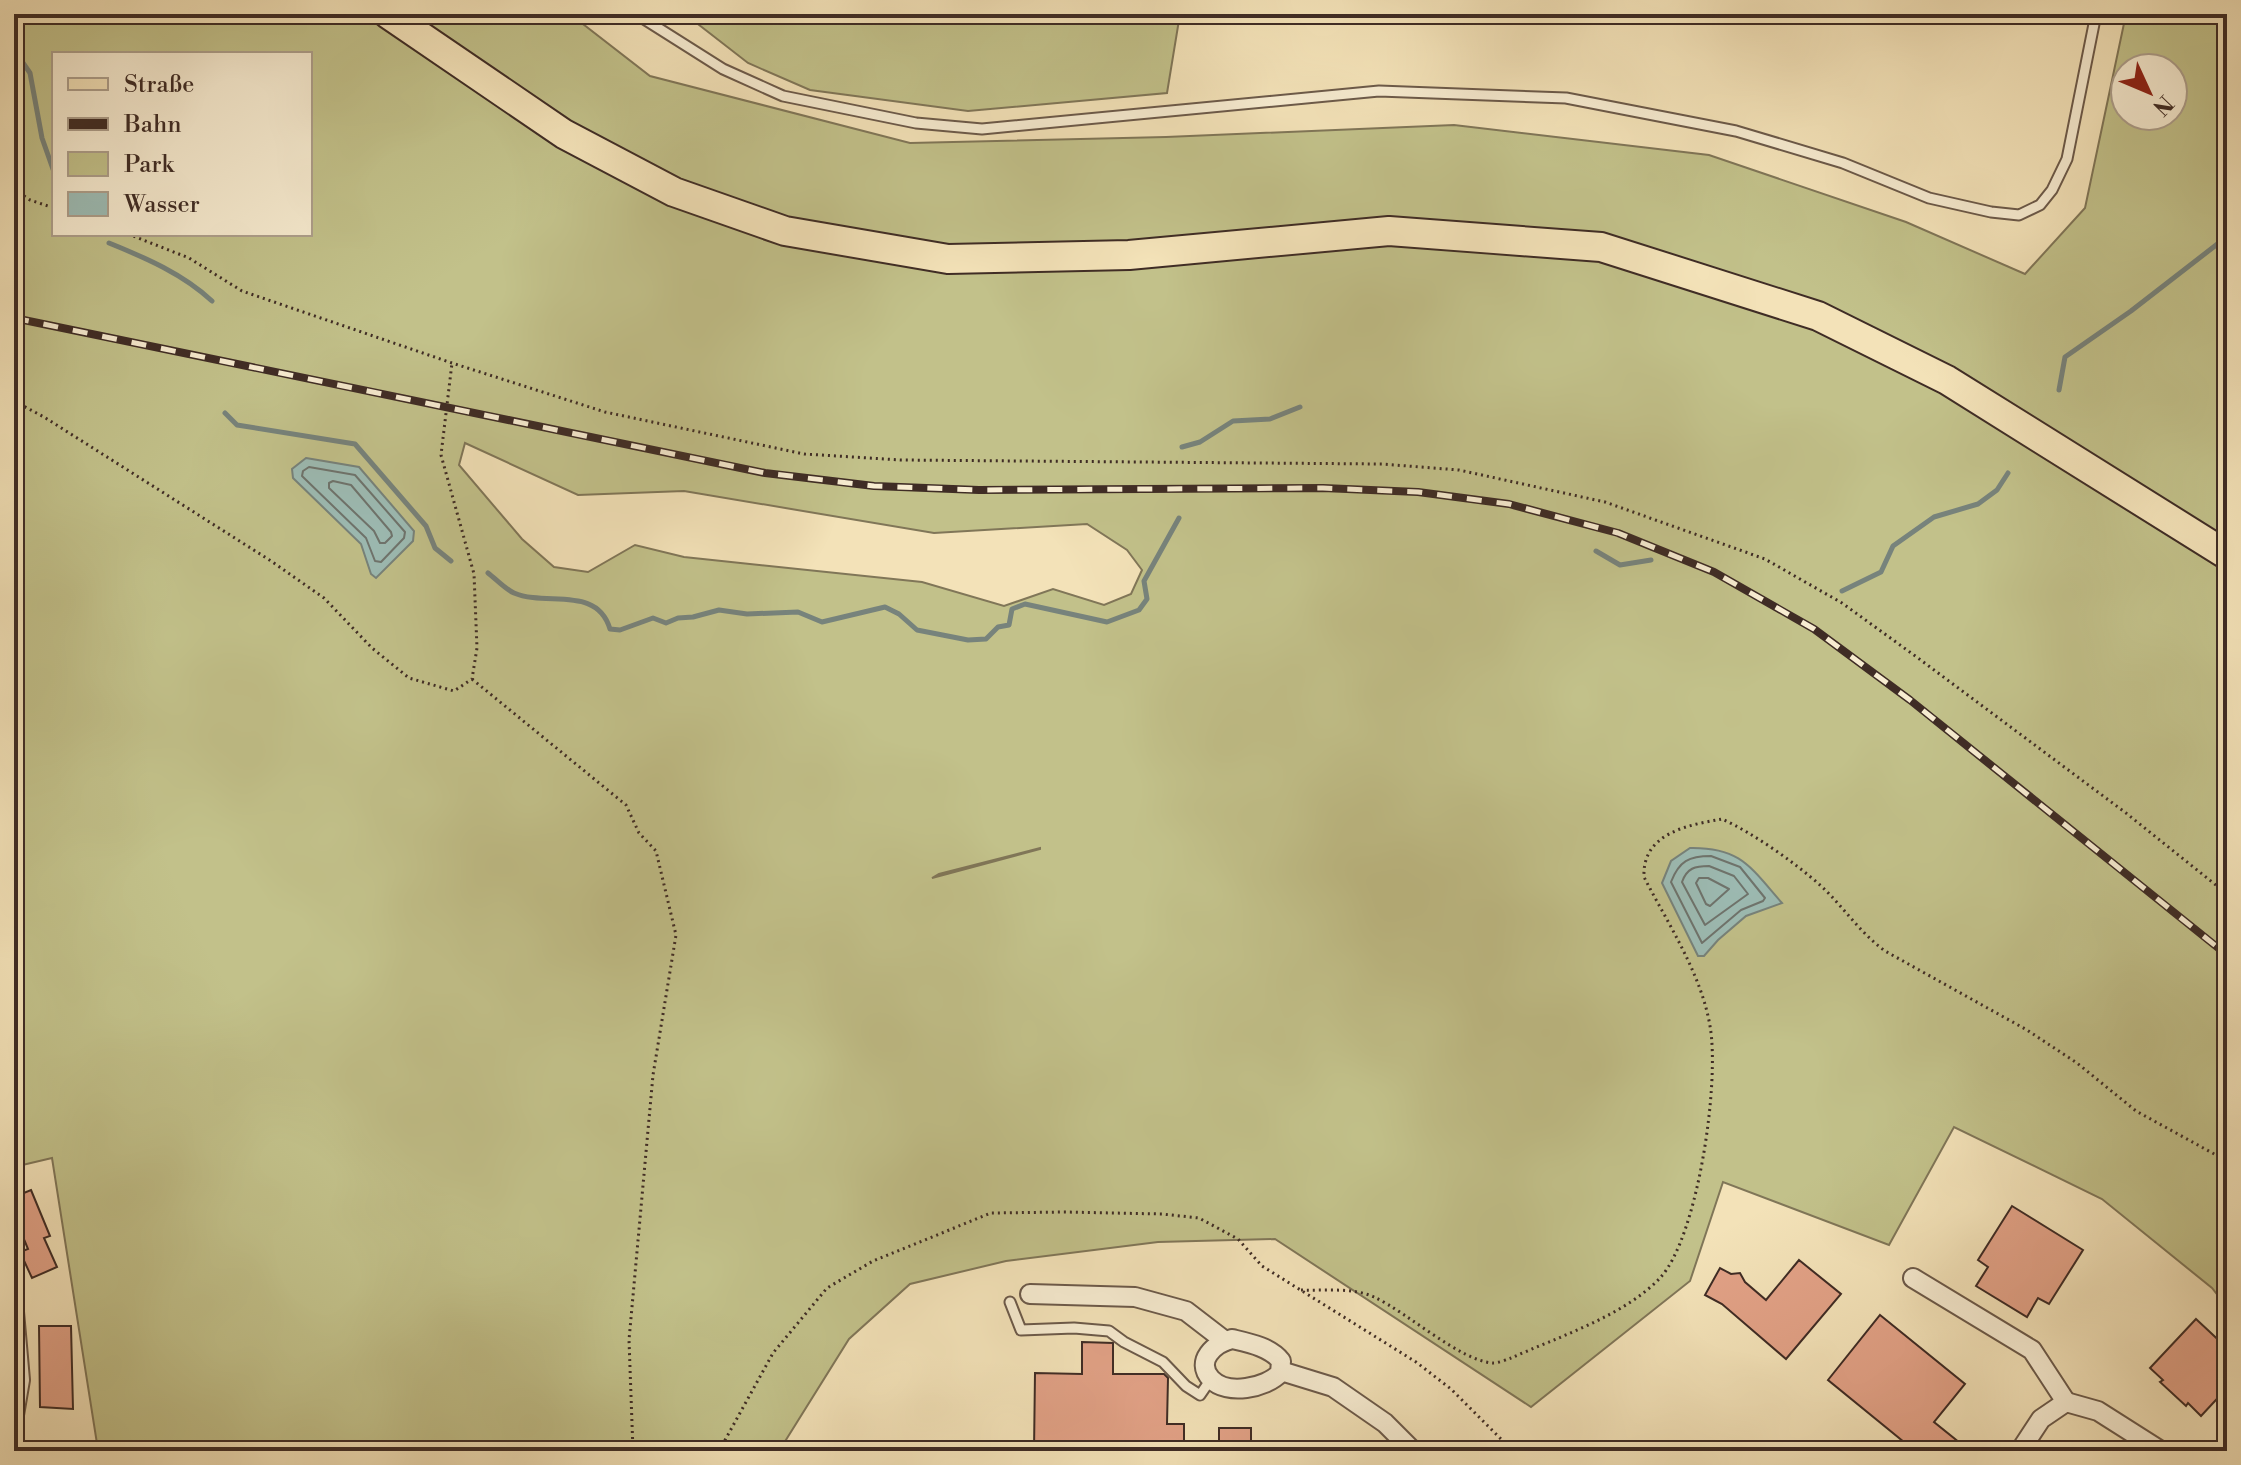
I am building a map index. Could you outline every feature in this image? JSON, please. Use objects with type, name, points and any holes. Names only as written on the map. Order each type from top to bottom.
[{"type":"main road","points":[[388,14],[564,134],[674,192],[785,231],[948,259],[1129,255],[1389,231],[1601,247],[1727,285],[1832,323],[1947,380],[2227,555]]},
{"type":"street","points":[[1913,1278],[2032,1350],[2066,1402],[2098,1411],[2161,1451]]},
{"type":"street","points":[[1030,1294],[1135,1297],[1186,1311],[1225,1341]]},
{"type":"street","points":[[14,1312],[20,1380],[14,1415]]},
{"type":"street","points":[[1225,1341],[1243,1341],[1276,1354],[1281,1361],[1281,1371],[1274,1380],[1246,1388],[1228,1387],[1211,1379],[1206,1369],[1207,1356],[1217,1343],[1225,1341]]},
{"type":"street","points":[[1281,1371],[1333,1387],[1385,1423],[1413,1451]]},
{"type":"street","points":[[2020,1451],[2041,1419],[2066,1402]]},
{"type":"lane","points":[[636,14],[723,69],[783,96],[916,123],[982,129],[1379,91],[1566,98],[1736,131],[1843,163],[1929,198],[2019,215],[2040,205],[2052,190],[2067,159],[2096,14]]},
{"type":"lane","points":[[1010,1302],[1021,1330],[1074,1328],[1109,1331],[1163,1362],[1186,1386],[1200,1395],[1211,1379]]},
{"type":"path","points":[[14,189],[30,200],[52,207]]},
{"type":"path","points":[[133,236],[189,258],[242,291],[452,363],[605,412],[804,454],[900,460],[1382,464],[1459,470],[1605,502],[1765,559],[1842,603],[2126,813],[2227,894]]},
{"type":"path","points":[[14,401],[313,590],[372,648],[409,678],[454,691],[472,679],[477,648],[474,574],[441,455],[452,363]]},
{"type":"path","points":[[472,679],[626,805],[639,833],[656,851],[676,935],[653,1075],[629,1340],[633,1451]]},
{"type":"path","points":[[1301,1290],[1358,1291],[1375,1298],[1472,1357],[1494,1363],[1613,1312],[1659,1279],[1670,1266],[1697,1187],[1711,1093],[1712,1055],[1710,1026],[1698,984],[1644,877],[1643,865],[1667,833],[1722,819],[1756,838],[1820,885],[1867,938],[1885,951],[2027,1030],[2077,1063],[2136,1111],[2227,1161]]},
{"type":"green space","points":[[14,14],[570,14],[650,76],[910,143],[1166,137],[1454,125],[1709,155],[1906,222],[2025,274],[2085,208],[2109,94],[2109,132],[2189,132],[2189,52],[2118,52],[2126,14],[2227,14],[2227,1307],[2212,1288],[2102,1199],[1954,1127],[1889,1245],[1723,1182],[1690,1281],[1531,1407],[1275,1239],[1158,1242],[1006,1261],[910,1284],[849,1339],[779,1451],[98,1450],[52,1158],[14,1167]],"holes":[[[465,443],[578,495],[684,491],[934,533],[1087,524],[1127,550],[1142,570],[1131,594],[1104,605],[1053,589],[1004,606],[922,582],[684,557],[635,545],[588,572],[554,567],[522,539],[459,465]],[[1040,849],[932,878],[939,874]]]},
{"type":"green space","points":[[685,14],[1180,14],[1167,93],[968,111],[810,90],[748,63]]},
{"type":"water","points":[[306,458],[359,467],[414,531],[413,541],[376,578],[371,574],[361,544],[293,478],[292,469]]},
{"type":"water","points":[[1690,848],[1722,851],[1744,862],[1782,903],[1746,916],[1704,956],[1698,956],[1662,883],[1671,861]]},
{"type":"building","points":[[31,1190],[50,1236],[44,1238],[57,1267],[32,1278],[20,1252],[28,1249],[14,1215],[14,1197]]},
{"type":"building","points":[[2012,1206],[2083,1250],[2049,1304],[2038,1298],[2027,1317],[1976,1286],[1988,1267],[1978,1260]]},
{"type":"building","points":[[1799,1260],[1841,1294],[1786,1359],[1722,1304],[1705,1295],[1720,1268],[1731,1274],[1740,1273],[1745,1282],[1766,1300]]},
{"type":"building","points":[[1880,1315],[1965,1384],[1934,1422],[1970,1451],[1915,1451],[1828,1380]]},
{"type":"building","points":[[2196,1319],[2227,1348],[2227,1388],[2201,1416],[2160,1382],[2163,1380],[2150,1368]]},
{"type":"building","points":[[39,1326],[71,1326],[73,1409],[40,1407]]},
{"type":"building","points":[[1082,1342],[1113,1343],[1113,1374],[1164,1374],[1168,1378],[1167,1424],[1184,1424],[1184,1451],[1034,1451],[1035,1373],[1082,1374]]},
{"type":"building","points":[[1219,1428],[1251,1428],[1251,1451],[1219,1451]]},
{"type":"waterway","points":[[14,57],[21,60],[30,73],[42,138],[52,166]]},
{"type":"waterway","points":[[2059,390],[2065,357],[2220,242],[2227,229]]},
{"type":"waterway","points":[[109,243],[176,275],[212,301]]},
{"type":"waterway","points":[[1182,447],[1200,442],[1233,421],[1270,419],[1300,407]]},
{"type":"waterway","points":[[225,413],[237,425],[355,444],[426,526],[435,548],[451,561]]},
{"type":"waterway","points":[[1842,591],[1881,572],[1893,546],[1934,517],[1978,504],[1997,490],[2008,473]]},
{"type":"waterway","points":[[488,573],[514,593],[583,602],[594,607],[603,615],[610,629],[620,630],[653,618],[666,623],[719,610],[747,614],[798,612],[822,622],[885,607],[899,614],[917,630],[968,640],[986,639],[998,627],[1009,625],[1012,609],[1025,604],[1107,622],[1139,610],[1147,599],[1144,581],[1179,518]]},
{"type":"waterway","points":[[1596,551],[1620,565],[1651,560]]},
{"type":"railway","points":[[14,318],[765,473],[874,486],[979,490],[1323,488],[1418,492],[1509,504],[1618,533],[1714,572],[1814,629],[1910,700],[2227,955]]}]
